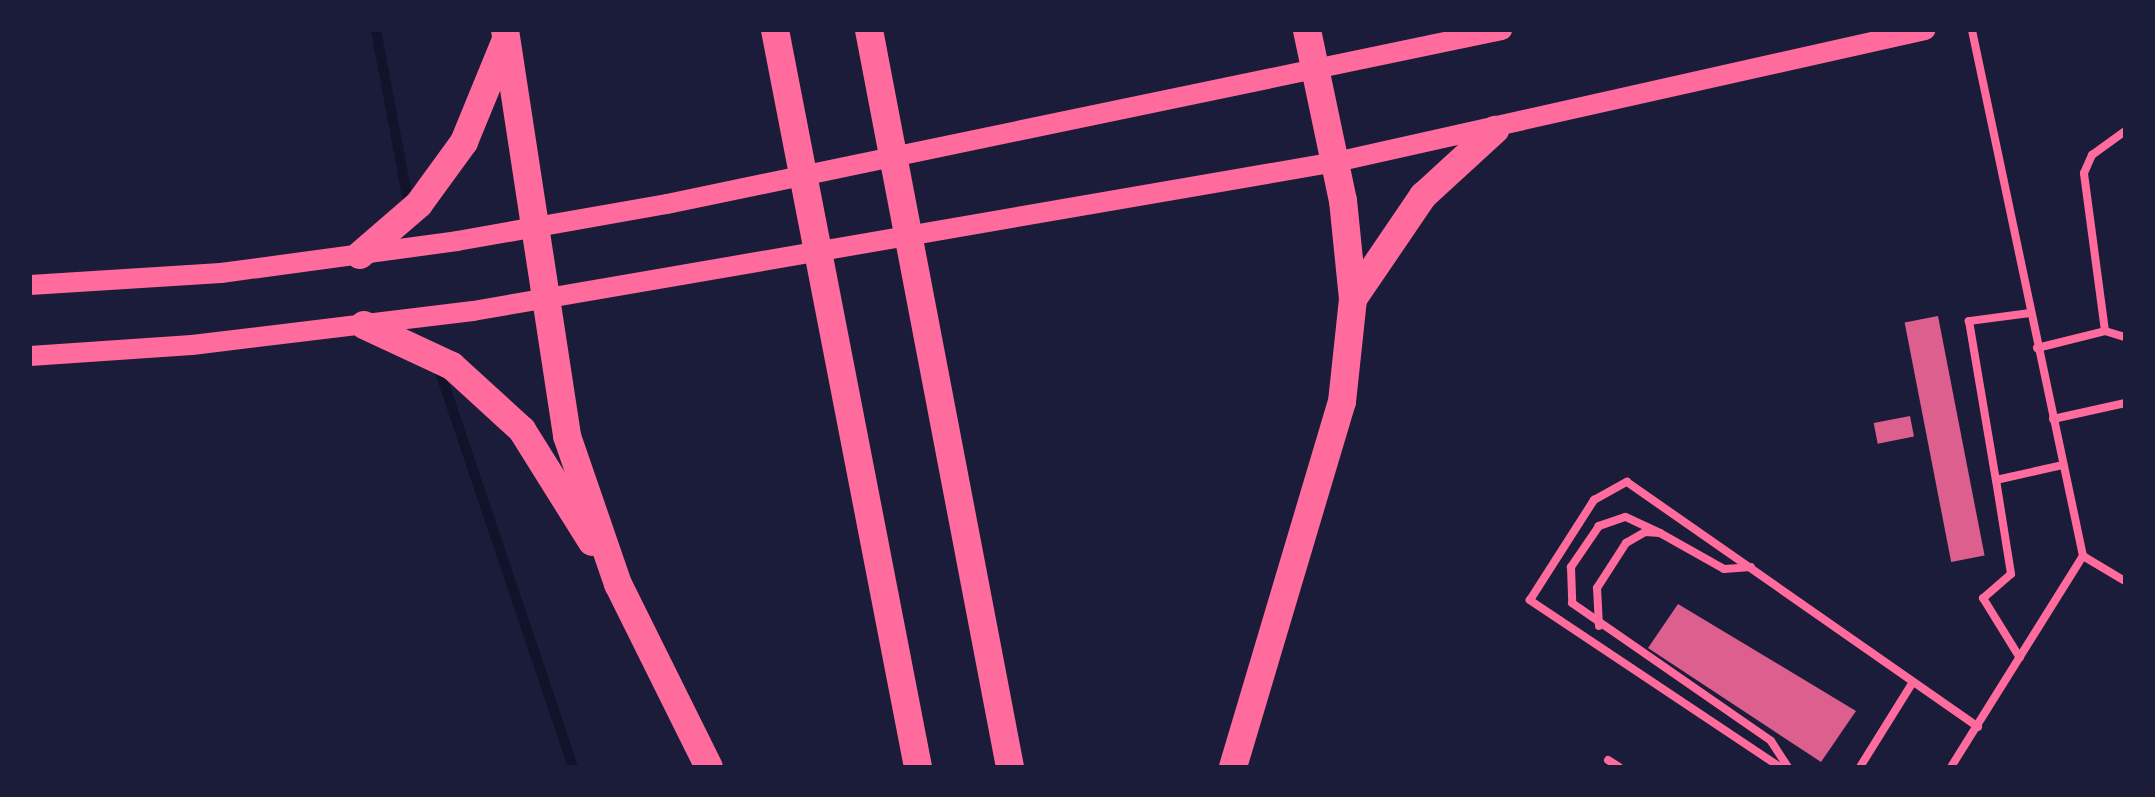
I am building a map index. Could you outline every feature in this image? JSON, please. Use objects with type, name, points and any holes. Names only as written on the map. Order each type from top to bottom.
[{"type":"highway","points":[[868,30],[1010,767]]},
{"type":"highway","points":[[1233,767],[1342,402],[1353,299],[1336,162],[1307,30]]},
{"type":"highway","points":[[776,33],[918,767]]},
{"type":"highway","points":[[505,35],[531,228],[567,436],[618,584]]},
{"type":"highway","points":[[360,255],[419,204],[464,142],[505,35]]},
{"type":"highway","points":[[1353,299],[1423,196],[1495,130]]},
{"type":"highway","points":[[364,325],[452,366],[522,430],[618,584],[709,767]]},
{"type":"main road","points":[[30,285],[360,255],[531,228],[1502,30]]},
{"type":"main road","points":[[30,356],[364,325],[1336,162],[1495,130],[1925,30]]},
{"type":"lane","points":[[1951,767],[2084,556],[1972,30]]},
{"type":"lane","points":[[2105,331],[2084,174],[2092,156],[2125,131]]},
{"type":"lane","points":[[2020,658],[1983,598],[2011,574],[1969,321],[2030,313]]},
{"type":"lane","points":[[2037,348],[2105,331],[2125,337]]},
{"type":"lane","points":[[2053,419],[2125,403]]},
{"type":"lane","points":[[1996,480],[2063,466]]},
{"type":"lane","points":[[1780,767],[1530,600],[1594,500],[1627,482],[1978,727]]},
{"type":"lane","points":[[1751,568],[1710,563],[1642,522],[1611,518],[1580,550],[1567,579],[1568,592],[1578,612],[1771,741],[1788,767]]},
{"type":"lane","points":[[1599,627],[1594,603],[1615,556],[1634,537],[1660,533]]},
{"type":"lane","points":[[2084,556],[2125,581]]},
{"type":"lane","points":[[1860,767],[1914,682]]},
{"type":"lane","points":[[1608,760],[1619,767]]},
{"type":"building","points":[[1938,316],[1985,556],[1951,562],[1905,322]]},
{"type":"building","points":[[1910,416],[1914,437],[1878,444],[1874,423]]},
{"type":"building","points":[[1678,604],[1856,711],[1821,762],[1648,648]]},
{"type":"waterway","points":[[376,30],[407,196]]},
{"type":"waterway","points":[[438,366],[573,767]]}]
